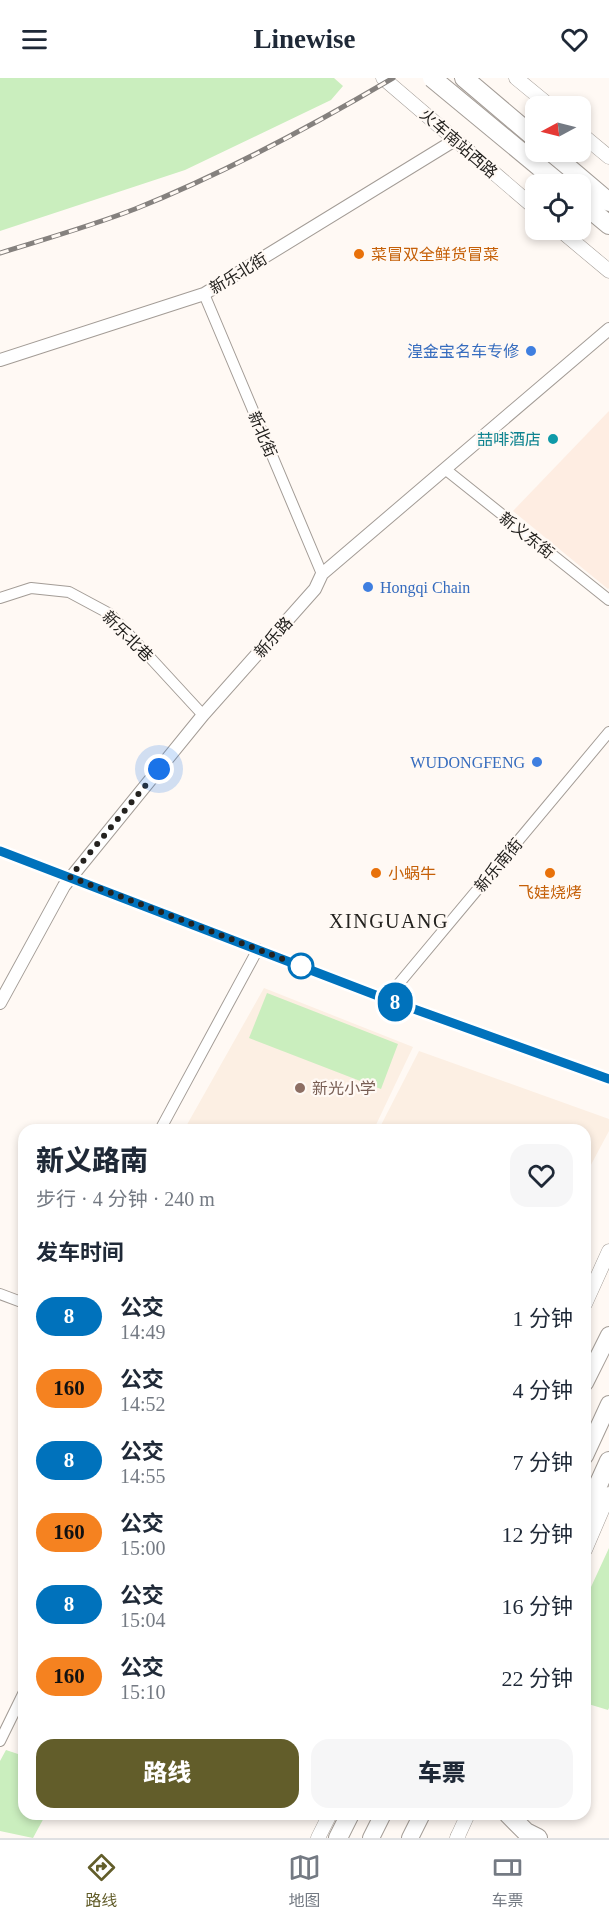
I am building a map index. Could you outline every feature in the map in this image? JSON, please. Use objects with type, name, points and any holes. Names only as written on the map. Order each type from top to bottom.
[{"type":"highway","points":[[432,78],[548,174]]},
{"type":"highway","points":[[464,78],[525,130]]},
{"type":"highway","points":[[562,162],[609,202]]},
{"type":"highway","points":[[591,210],[609,225]]},
{"type":"highway","points":[[591,1371],[607,1340],[609,1326]]},
{"type":"highway","points":[[591,1443],[609,1404]]},
{"type":"highway","points":[[591,1501],[609,1461]]},
{"type":"highway","points":[[338,1838],[347,1820]]},
{"type":"highway","points":[[371,1838],[380,1820]]},
{"type":"highway","points":[[410,1838],[420,1820]]},
{"type":"highway","points":[[514,1820],[526,1832],[538,1838]]},
{"type":"main road","name":"火车南站西路","points":[[383,78],[525,200]]},
{"type":"main road","points":[[516,78],[538,96]]},
{"type":"main road","points":[[591,142],[609,157]]},
{"type":"main road","points":[[572,240],[609,271]]},
{"type":"main road","points":[[591,1291],[609,1251]]},
{"type":"main road","points":[[591,1536],[609,1494]]},
{"type":"main road","points":[[318,1838],[327,1820]]},
{"type":"main road","points":[[458,1838],[466,1820]]},
{"type":"street","name":"新乐北街","points":[[0,360],[204,294],[455,140]]},
{"type":"street","name":"新北街","points":[[204,294],[322,574]]},
{"type":"street","name":"新乐路","points":[[0,1003],[70,877],[203,715],[315,589],[322,574],[609,329]]},
{"type":"street","name":"新义东街","points":[[445,469],[609,600]]},
{"type":"street","name":"新乐北巷","points":[[0,598],[31,588],[69,592],[110,614],[203,715]]},
{"type":"street","name":"新乐南街","points":[[386,999],[609,732]]},
{"type":"street","points":[[0,851],[386,999],[609,1079]]},
{"type":"street","points":[[163,1124],[258,949]]},
{"type":"street","points":[[0,1294],[18,1301]]},
{"type":"street","points":[[0,1741],[18,1704]]},
{"type":"shaded area","points":[[609,411],[609,588],[608,589],[513,511]]},
{"type":"shaded area","name":"新光小学","points":[[264,988],[413,1047],[376,1124],[187,1124]]},
{"type":"shaded area","points":[[419,1051],[609,1119],[609,1131],[591,1165],[591,1124],[382,1124]]},
{"type":"green space","points":[[0,78],[334,78],[343,86],[331,100],[185,170],[0,231]]},
{"type":"green space","points":[[267,993],[398,1044],[381,1089],[249,1038]]},
{"type":"green space","points":[[609,1548],[608,1710],[591,1705],[591,1587]]},
{"type":"green space","points":[[6,1750],[18,1754],[18,1820],[43,1820],[33,1838],[0,1831],[0,1761]]},
{"type":"railway","points":[[0,253],[102,221],[169,195],[267,148],[393,78]]},
{"type":"bus line","name":"8","points":[[0,851],[386,999],[609,1079]]},
{"type":"place","name":"菜冒双全鲜货冒菜","points":[[359,254]]},
{"type":"place","name":"湟金宝名车专修","points":[[531,351]]},
{"type":"place","name":"喆啡酒店","points":[[553,439]]},
{"type":"place","name":"Hongqi Chain","points":[[368,587]]},
{"type":"place","name":"WUDONGFENG","points":[[537,762]]},
{"type":"place","name":"小蜗牛","points":[[376,873]]},
{"type":"place","name":"飞娃烧烤","points":[[550,873]]},
{"type":"place","name":"新光小学","points":[[300,1088]]},
{"type":"district","name":"XINGUANG","points":[[389,921]]},
{"type":"route","points":[[159,769],[70,877],[301,966]]}]
